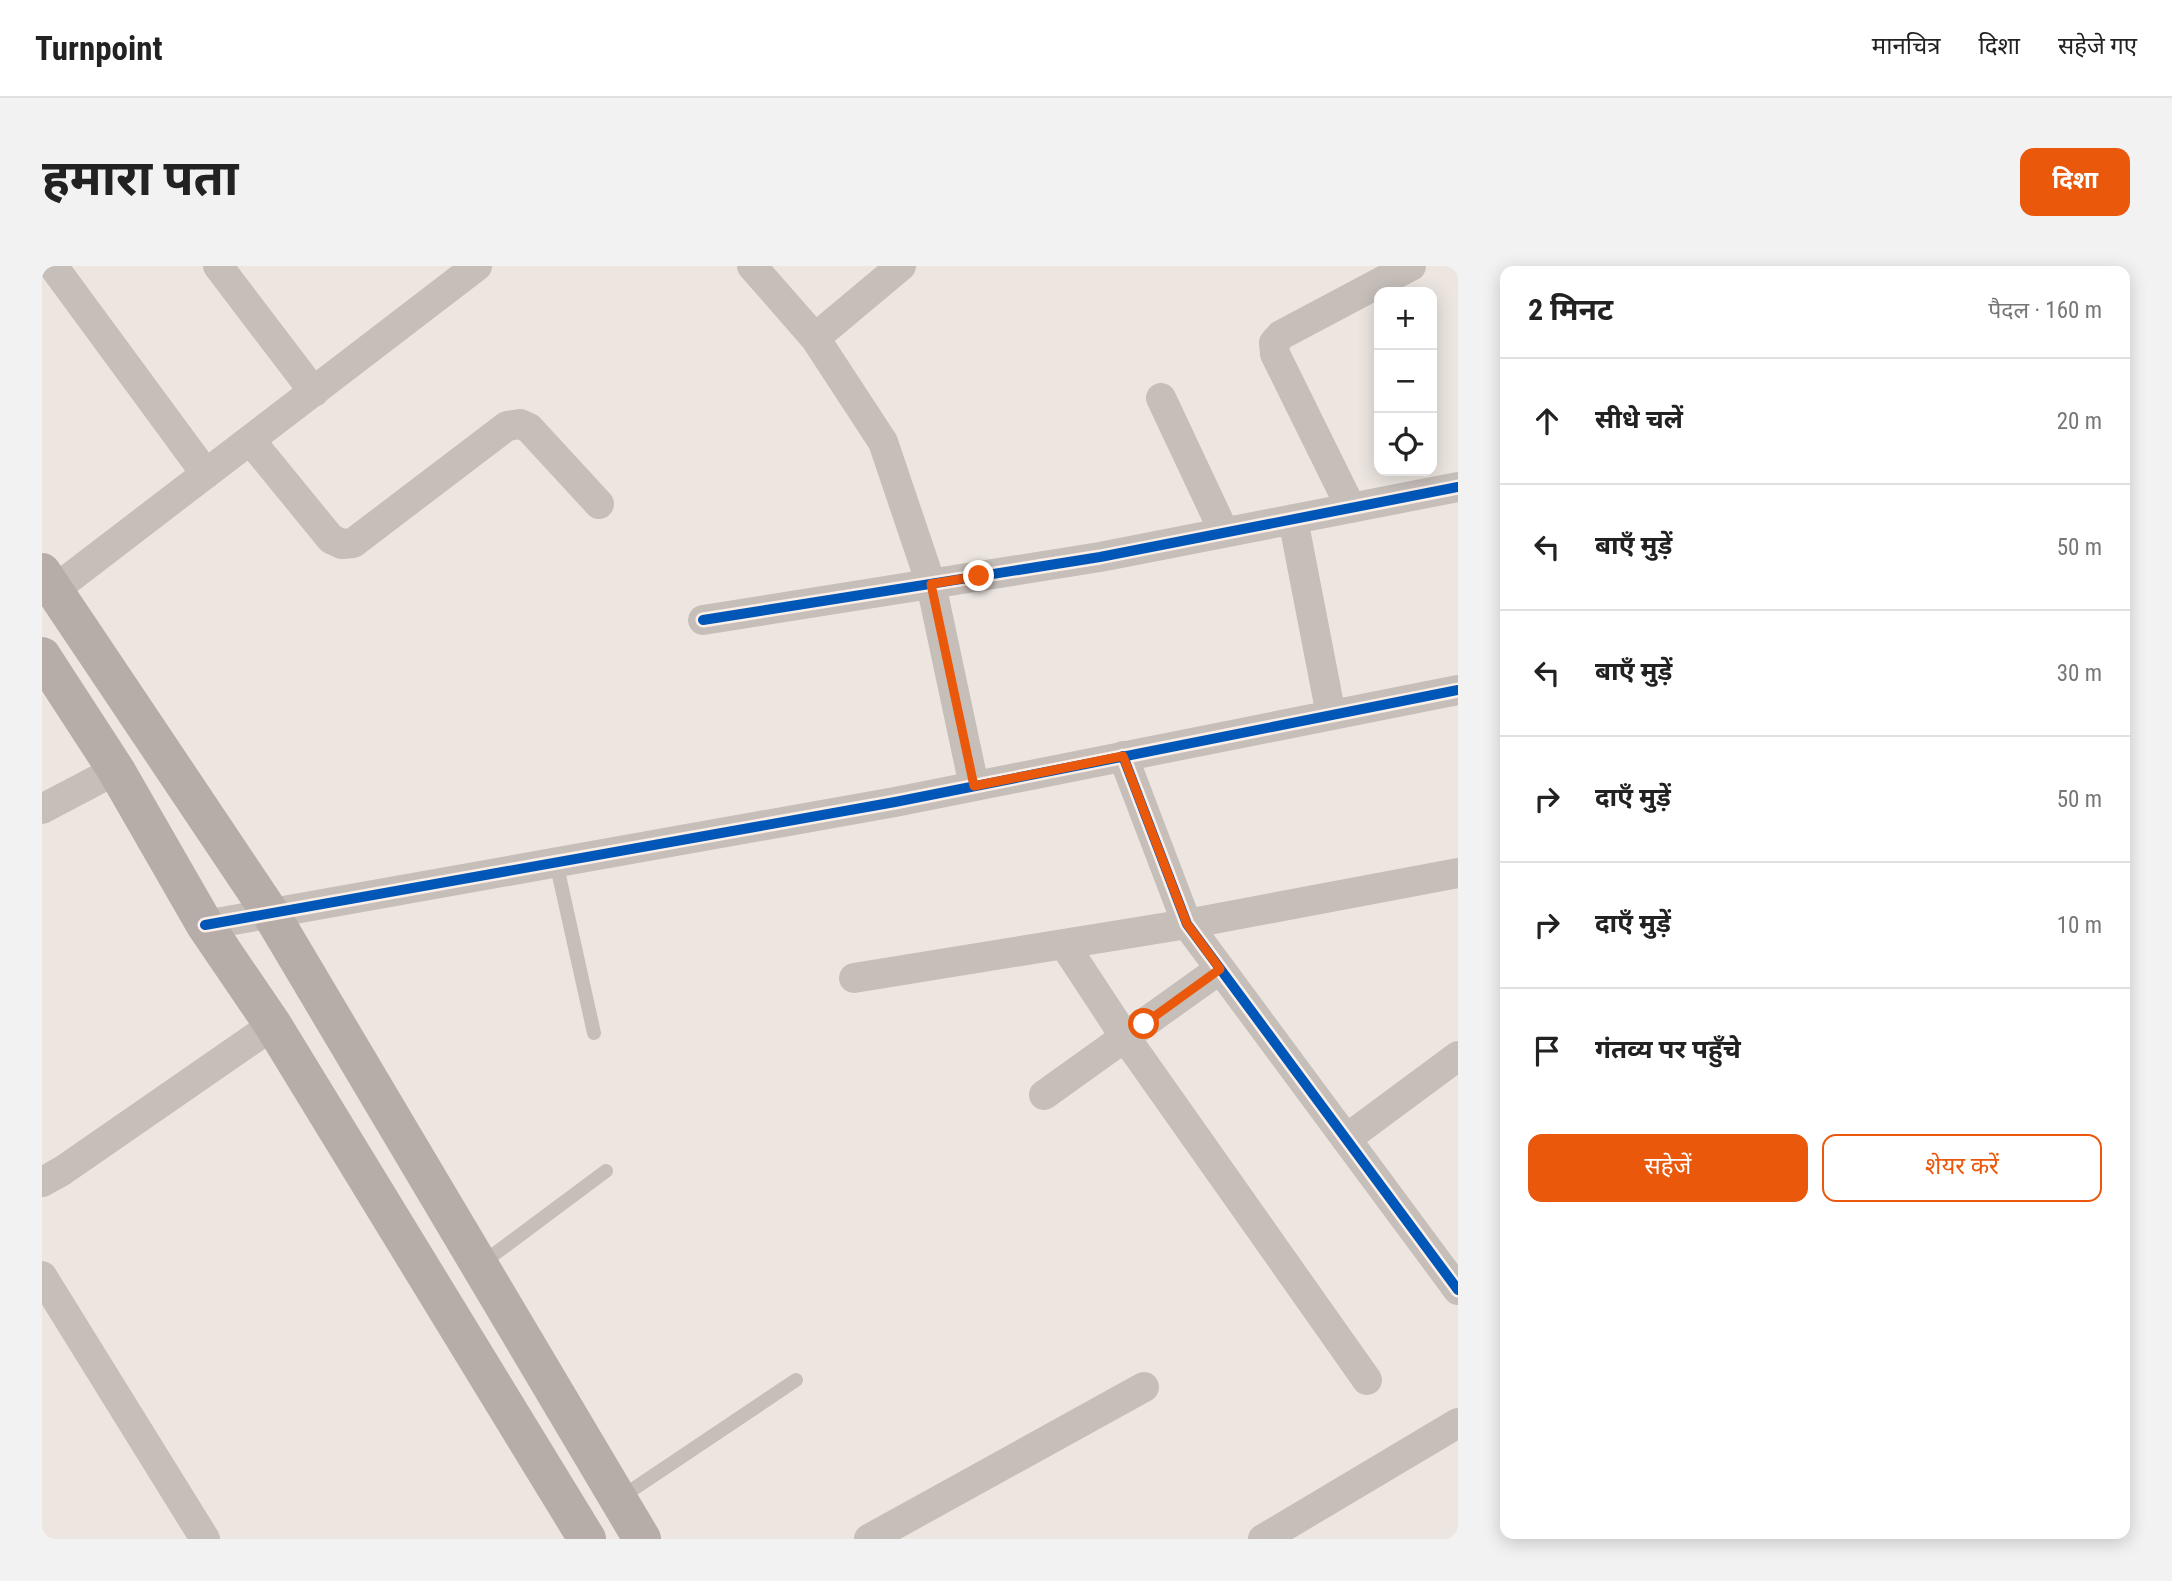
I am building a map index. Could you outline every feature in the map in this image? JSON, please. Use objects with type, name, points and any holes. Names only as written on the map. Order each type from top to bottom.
[{"type":"main road","points":[[48,581],[271,914],[642,1539]]},
{"type":"main road","points":[[42,656],[117,770],[205,925],[273,1026],[587,1539]]},
{"type":"street","points":[[54,266],[206,474]]},
{"type":"street","points":[[218,266],[314,391]]},
{"type":"street","points":[[48,581],[206,474],[477,266]]},
{"type":"street","points":[[752,266],[815,338],[883,442],[931,584],[974,786]]},
{"type":"street","points":[[815,338],[901,266]]},
{"type":"street","points":[[1351,508],[1275,354],[1274,343],[1281,335],[1411,266]]},
{"type":"street","points":[[1161,398],[1224,532]]},
{"type":"street","points":[[250,440],[331,539],[342,544],[353,543],[508,426],[520,424],[529,428],[598,504]]},
{"type":"street","points":[[703,620],[1100,557],[1458,487]]},
{"type":"street","points":[[1293,519],[1331,715]]},
{"type":"street","points":[[205,925],[974,786],[1458,690]]},
{"type":"street","points":[[1123,756],[1187,924],[1458,1290]]},
{"type":"street","points":[[42,810],[117,770]]},
{"type":"street","points":[[854,978],[1187,924],[1458,873]]},
{"type":"street","points":[[1064,944],[1125,1037],[1367,1380]]},
{"type":"street","points":[[1044,1095],[1220,969]]},
{"type":"street","points":[[42,1182],[74,1163],[273,1026]]},
{"type":"street","points":[[1346,1139],[1458,1056]]},
{"type":"street","points":[[42,1276],[205,1539]]},
{"type":"street","points":[[869,1539],[1143,1387]]},
{"type":"street","points":[[1263,1539],[1458,1423]]},
{"type":"lane","points":[[556,862],[594,1033]]},
{"type":"lane","points":[[480,1265],[606,1171]]},
{"type":"lane","points":[[618,1500],[796,1380]]},
{"type":"cycle path","points":[[703,620],[1100,557],[1458,487]]},
{"type":"cycle path","points":[[205,925],[895,802],[1458,690]]},
{"type":"cycle path","points":[[1123,756],[1187,924],[1458,1290]]},
{"type":"route","points":[[979,576],[931,584],[974,786],[1123,756],[1187,924],[1220,969],[1144,1024]]}]
